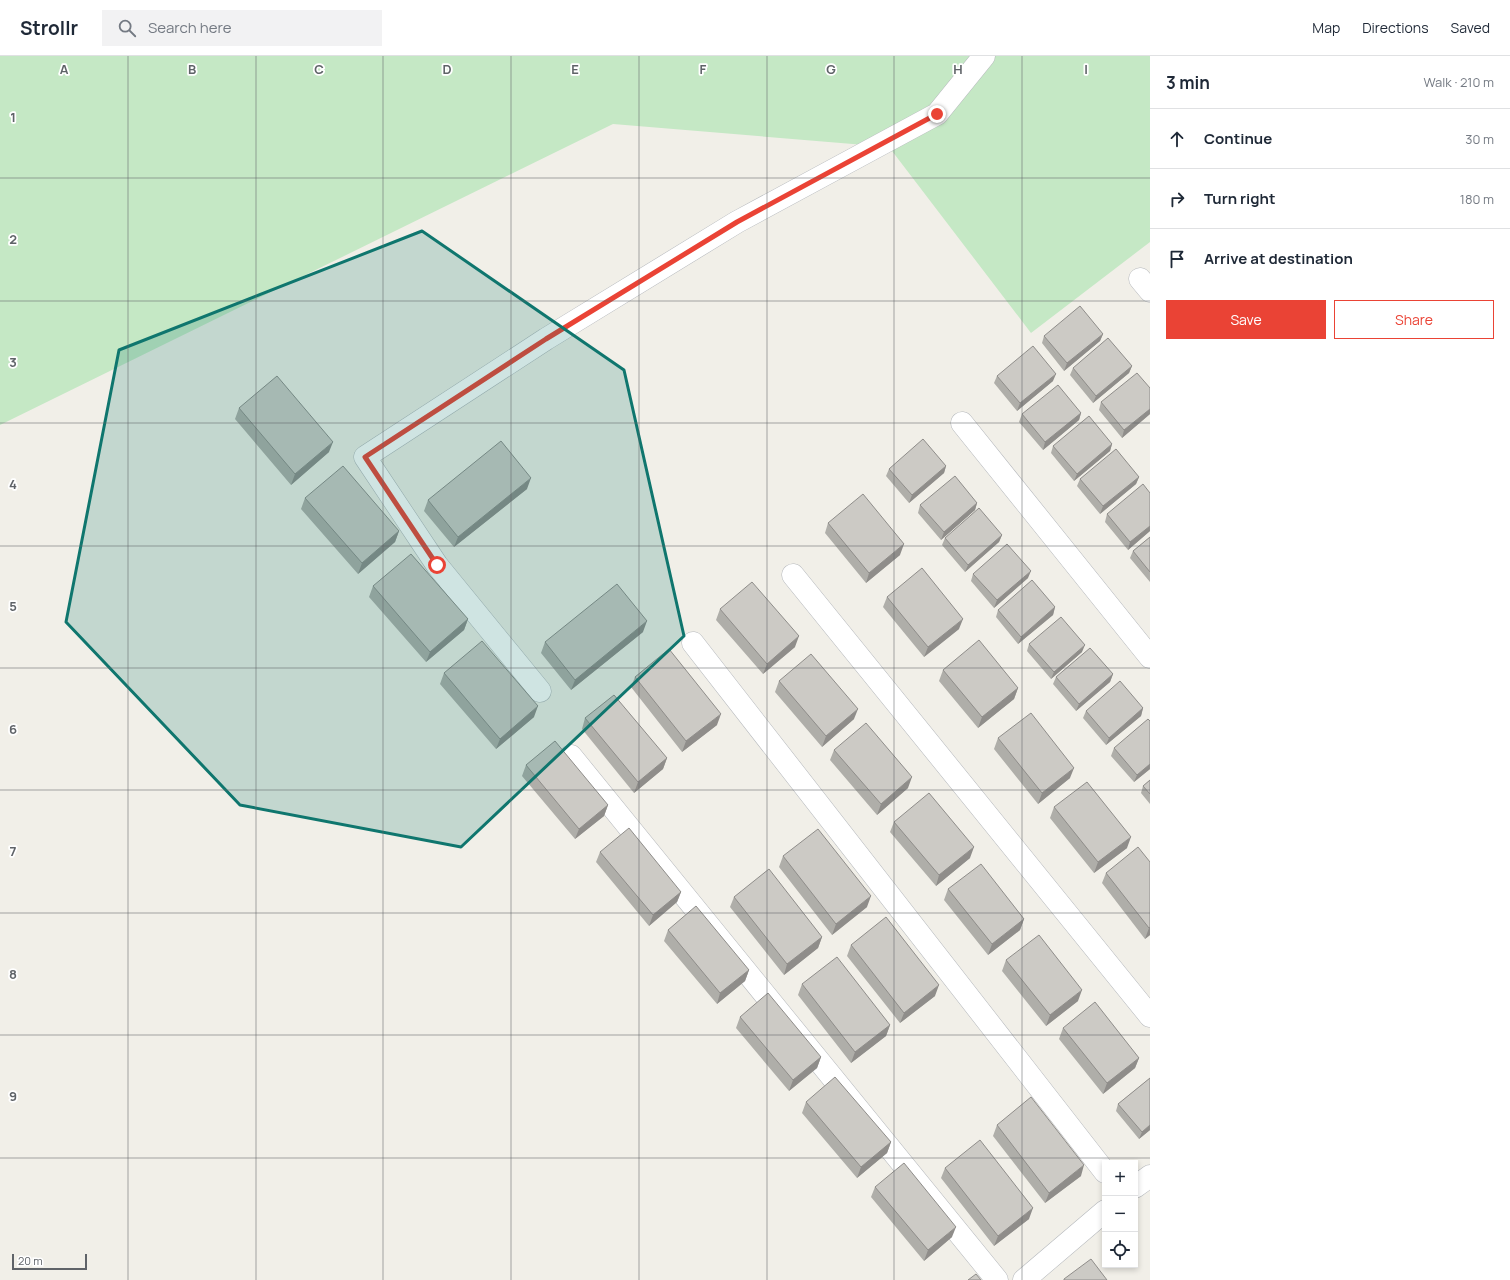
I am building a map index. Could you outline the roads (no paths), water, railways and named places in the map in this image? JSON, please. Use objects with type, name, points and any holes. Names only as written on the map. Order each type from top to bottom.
[{"type":"street","points":[[540,691],[437,565],[365,457],[546,339],[737,222],[937,114],[984,56]]},
{"type":"street","points":[[962,423],[1150,657]]},
{"type":"street","points":[[793,575],[1150,1016]]},
{"type":"street","points":[[693,643],[1102,1168]]},
{"type":"street","points":[[571,756],[997,1280]]},
{"type":"street","points":[[1138,1185],[1150,1176]]},
{"type":"street","points":[[1024,1280],[1102,1214]]}]
